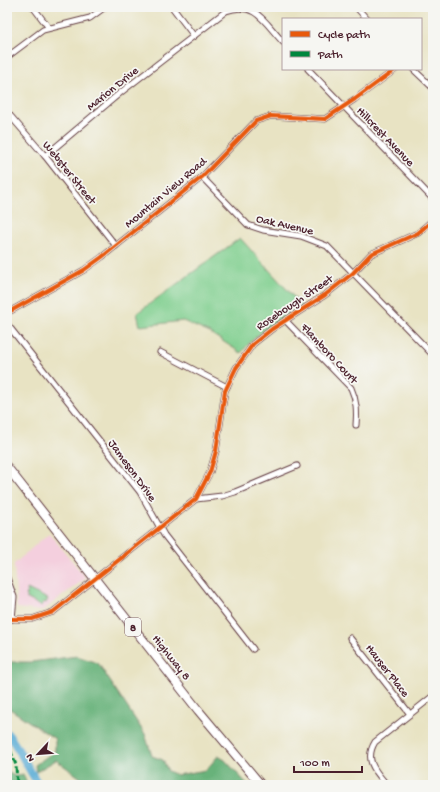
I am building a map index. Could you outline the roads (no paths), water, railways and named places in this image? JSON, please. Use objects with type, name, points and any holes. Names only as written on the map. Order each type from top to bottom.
[{"type":"main road","name":"Highway 8","points":[[7,467],[198,710],[261,785]]},
{"type":"street","points":[[33,7],[48,28]]},
{"type":"street","points":[[7,57],[33,37],[48,28],[90,18],[105,7]]},
{"type":"street","points":[[172,7],[194,36],[226,12],[237,7],[246,7],[254,12],[282,41]]},
{"type":"street","points":[[356,7],[366,18]]},
{"type":"street","name":"Marion Drive","points":[[45,156],[120,93],[194,36]]},
{"type":"street","name":"Hillcrest Avenue","points":[[309,70],[433,199]]},
{"type":"street","name":"Mountain View Road","points":[[7,313],[84,270],[116,246],[202,177],[256,121],[271,116],[325,119],[395,70]]},
{"type":"street","points":[[415,70],[433,88]]},
{"type":"street","name":"Webster Street","points":[[7,112],[45,156],[116,246]]},
{"type":"street","name":"Oak Avenue","points":[[202,177],[248,225],[263,230],[300,236],[327,246],[433,355]]},
{"type":"street","name":"Rosebough Street","points":[[9,619],[32,619],[53,612],[196,499],[210,472],[214,458],[227,387],[236,368],[253,344],[272,329],[320,299],[353,273],[371,254],[412,236],[433,220]]},
{"type":"street","name":"Flamboro Court","points":[[286,321],[351,388],[355,397],[357,408],[356,425]]},
{"type":"street","name":"Jameson Drive","points":[[7,324],[140,492],[164,535],[253,649]]},
{"type":"street","points":[[160,352],[227,387]]},
{"type":"street","points":[[196,499],[222,496],[235,492],[298,466]]},
{"type":"street","points":[[7,578],[14,597],[9,619]]},
{"type":"street","name":"Hauser Place","points":[[350,638],[410,714]]},
{"type":"street","points":[[387,785],[374,771],[370,762],[369,755],[372,747],[375,742],[433,696]]},
{"type":"waterway","points":[[7,733],[16,745],[39,785]]}]
